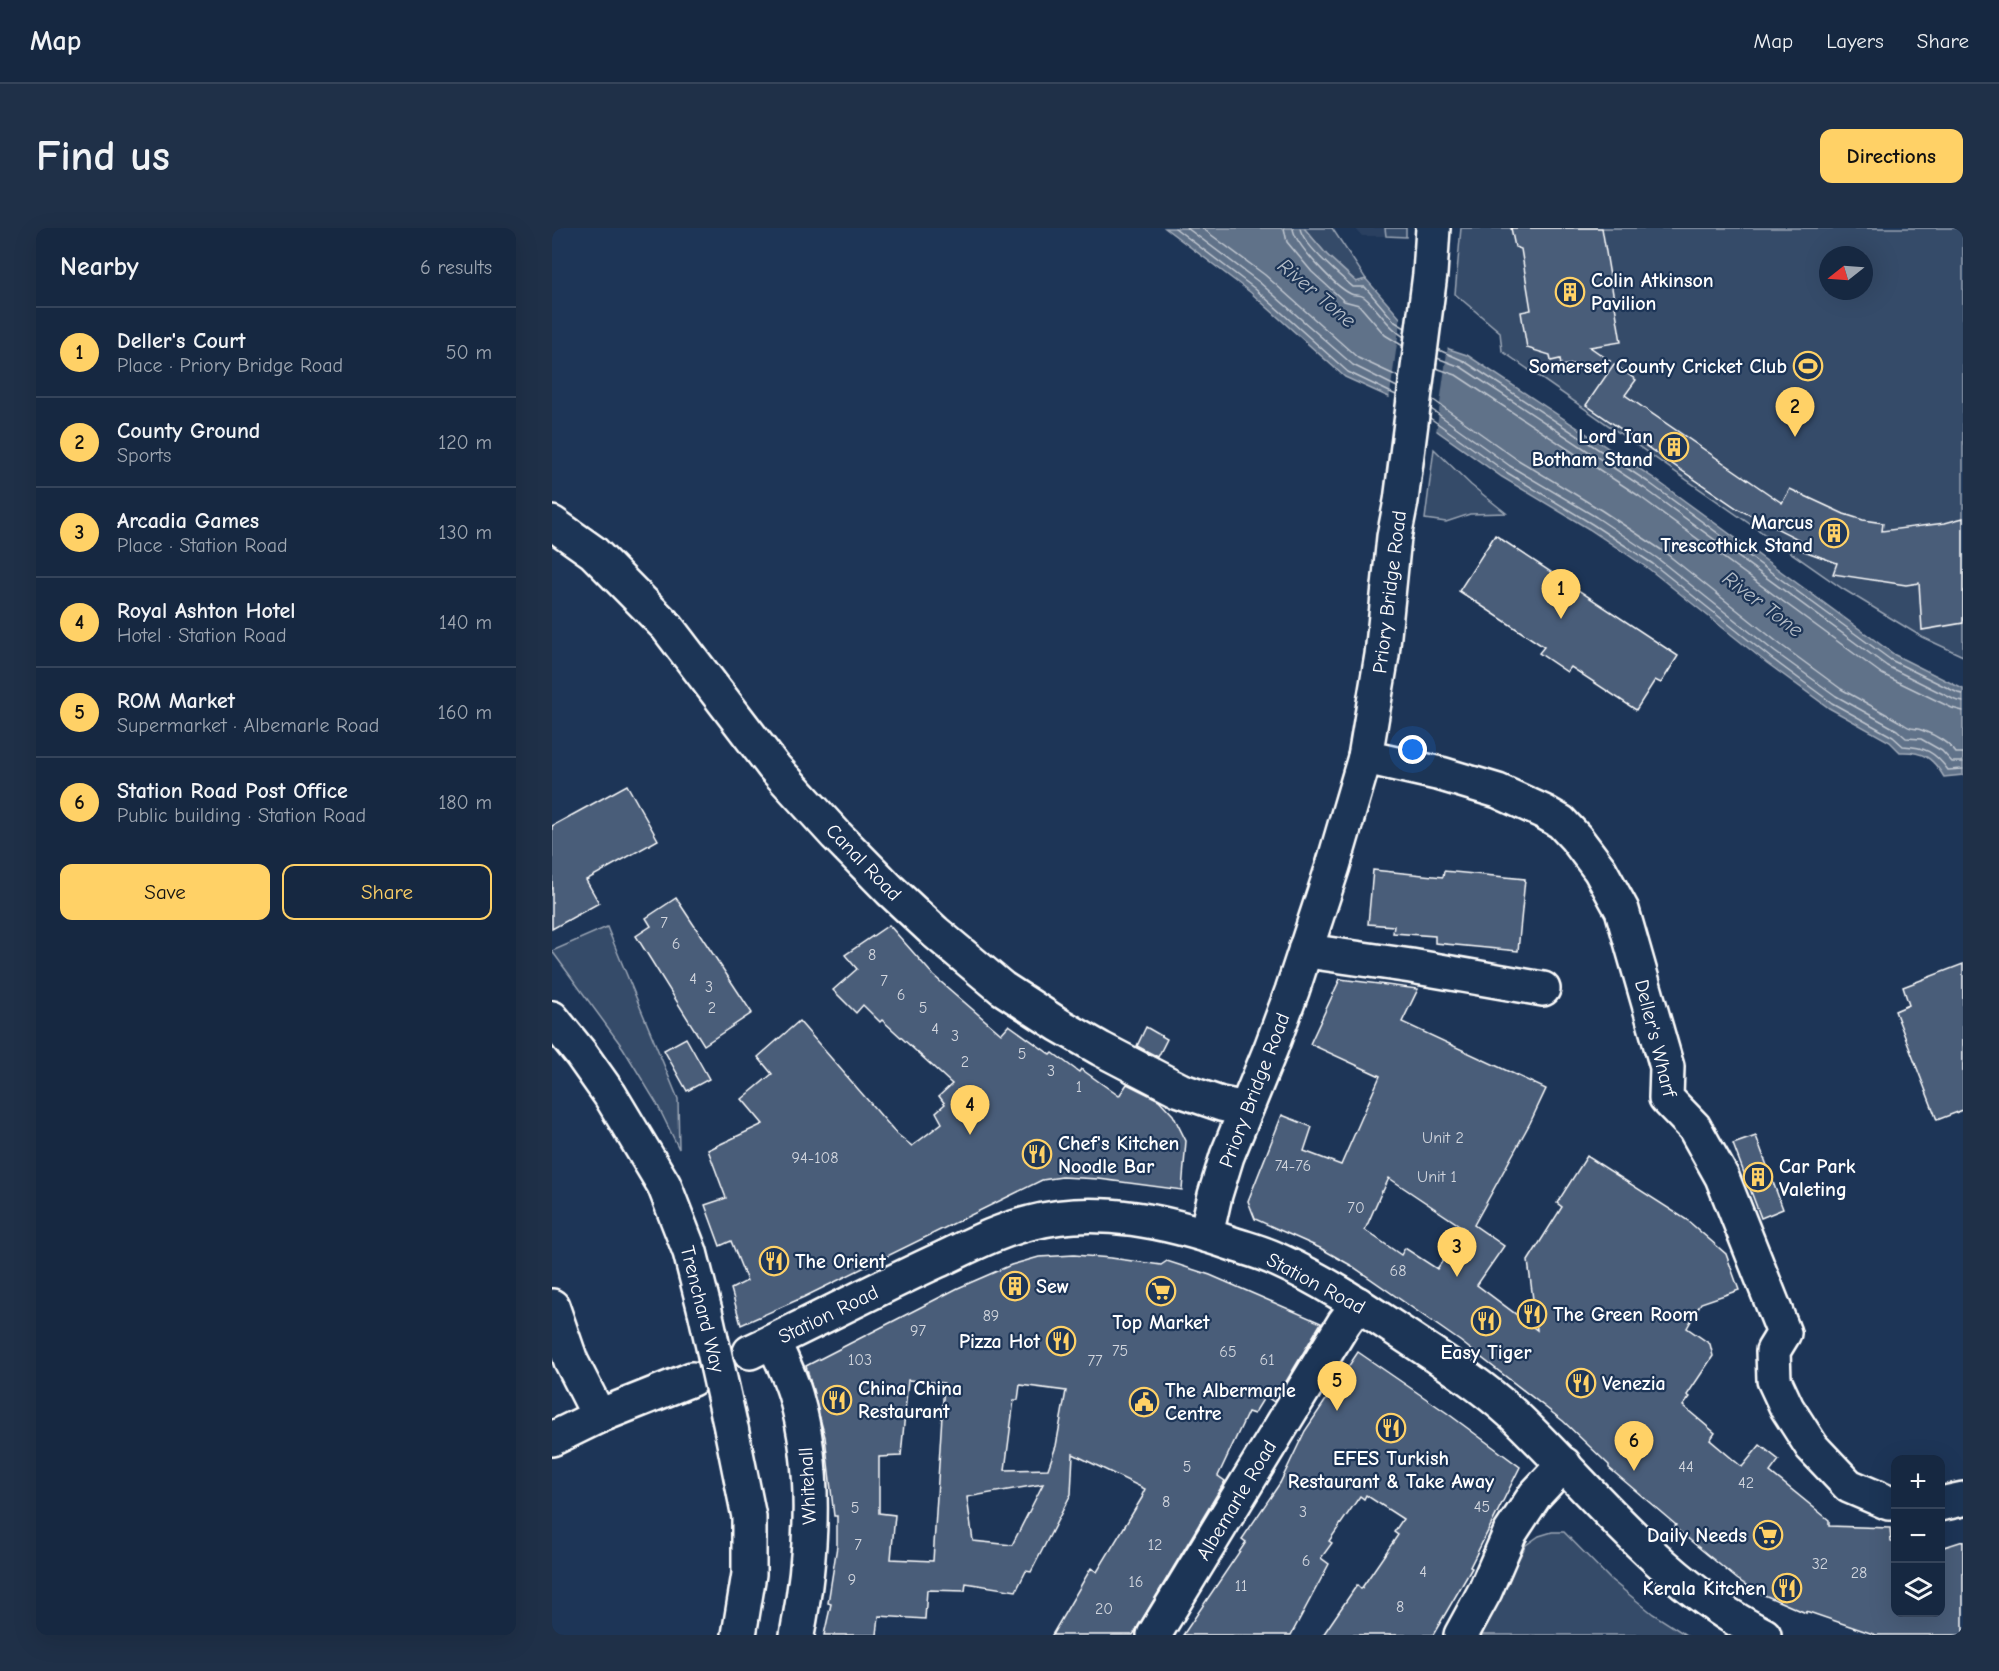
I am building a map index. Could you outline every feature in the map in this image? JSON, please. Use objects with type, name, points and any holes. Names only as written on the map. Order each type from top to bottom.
[{"type":"street","name":"Priory Bridge Road","points":[[1206,1235],[1227,1156],[1285,1010],[1333,866],[1365,757],[1382,655],[1394,537],[1430,274],[1433,228]]},
{"type":"street","name":"Canal Road","points":[[552,523],[592,552],[667,627],[773,766],[890,890],[943,939],[1002,988],[1101,1049],[1180,1090],[1221,1104],[1246,1109]]},
{"type":"street","name":"Deller's Wharf","points":[[1365,757],[1441,774],[1498,790],[1544,812],[1561,822],[1600,870],[1622,910],[1667,1067],[1666,1098],[1694,1127],[1722,1177],[1784,1333],[1773,1351],[1774,1380],[1787,1408],[1812,1447],[1849,1486],[1891,1503]]},
{"type":"street","points":[[1306,947],[1322,953],[1543,989]]},
{"type":"street","name":"Trenchard Way","points":[[552,1018],[610,1095],[664,1185],[690,1251],[749,1517],[749,1574],[739,1635]]},
{"type":"street","name":"Station Road","points":[[762,1347],[914,1272],[987,1238],[1028,1223],[1066,1216],[1138,1218],[1206,1235],[1276,1259],[1358,1304],[1443,1360],[1506,1409],[1564,1464],[1633,1538],[1685,1584],[1744,1625],[1764,1635]]},
{"type":"street","name":"Albemarle Road","points":[[1154,1635],[1344,1323],[1358,1304]]},
{"type":"street","points":[[552,1306],[572,1361],[599,1416]]},
{"type":"street","name":"Whitehall","points":[[762,1347],[796,1396],[805,1440],[811,1495],[809,1548],[804,1599],[797,1635]]},
{"type":"street","points":[[552,1439],[599,1416],[692,1379]]},
{"type":"street","points":[[1461,1635],[1485,1591],[1510,1533],[1535,1495],[1564,1464]]},
{"type":"street","points":[[1945,1503],[1963,1499]]},
{"type":"shaded area","points":[[1304,228],[1332,228],[1366,279],[1357,282],[1327,255]]},
{"type":"shaded area","points":[[1355,228],[1385,228],[1386,236],[1362,236]]},
{"type":"shaded area","points":[[1385,228],[1406,228],[1406,237],[1386,236]]},
{"type":"shaded area","points":[[1461,228],[1963,228],[1963,656],[1922,637],[1843,589],[1502,351],[1500,332],[1455,294]]},
{"type":"shaded area","points":[[1434,449],[1471,485],[1506,513],[1470,514],[1446,522],[1425,519]]},
{"type":"shaded area","points":[[607,927],[678,1099],[679,1149],[657,1104],[623,1048],[552,951]]},
{"type":"shaded area","points":[[1552,1532],[1564,1532],[1610,1579],[1653,1614],[1686,1635],[1479,1635],[1526,1545],[1539,1536]]},
{"type":"water","name":"River Tone","points":[[1165,228],[1304,228],[1327,255],[1356,282],[1366,279],[1400,318],[1449,349],[1467,355],[1652,477],[1895,655],[1963,689],[1963,775],[1944,777],[1931,760],[1921,754],[1900,752],[1890,742],[1829,708],[1767,663],[1649,569],[1589,529],[1502,477],[1389,397],[1345,377],[1250,292]]},
{"type":"pier","points":[[1401,315],[1448,345],[1436,433],[1389,401]]},
{"type":"building","name":"Colin Atkinson Pavilion","points":[[1511,228],[1602,228],[1621,342],[1590,347],[1610,361],[1574,370],[1573,364],[1561,366],[1560,359],[1551,361],[1550,355],[1527,348],[1521,312],[1531,310],[1521,249],[1515,247]]},
{"type":"building","points":[[1614,364],[1636,380],[1625,395],[1782,503],[1790,489],[1844,514],[1883,523],[1882,531],[1945,523],[1963,518],[1963,623],[1922,630],[1919,583],[1906,585],[1833,574],[1837,563],[1796,548],[1800,540],[1738,509],[1586,405]]},
{"type":"building","points":[[1495,535],[1678,656],[1661,683],[1655,680],[1636,710],[1571,667],[1567,672],[1539,653],[1544,647],[1459,591]]},
{"type":"building","points":[[627,785],[658,840],[586,880],[599,903],[552,929],[552,826]]},
{"type":"building","points":[[1373,870],[1443,877],[1444,871],[1525,879],[1518,951],[1435,943],[1435,936],[1393,933],[1394,926],[1368,924]]},
{"type":"building","points":[[676,898],[752,1013],[704,1045],[636,936],[651,926],[646,918]]},
{"type":"building","points":[[889,925],[934,976],[1001,1034],[1009,1025],[1051,1055],[1053,1053],[1079,1072],[1081,1069],[1119,1096],[1127,1084],[1159,1100],[1173,1115],[1186,1141],[1182,1190],[1099,1179],[1062,1177],[1042,1180],[804,1297],[741,1325],[731,1289],[747,1281],[731,1241],[720,1246],[705,1205],[726,1198],[708,1150],[763,1124],[742,1099],[772,1074],[758,1057],[799,1021],[897,1134],[912,1146],[942,1123],[936,1112],[945,1104],[939,1096],[952,1084],[882,1020],[880,1022],[863,1005],[856,1013],[833,990],[857,969],[845,955]]},
{"type":"building","points":[[1963,964],[1963,1110],[1937,1120],[1895,1011],[1909,1005],[1903,987]]},
{"type":"building","points":[[1340,979],[1418,989],[1402,1022],[1546,1089],[1474,1225],[1504,1246],[1477,1285],[1537,1330],[1528,1261],[1562,1207],[1557,1203],[1587,1156],[1687,1220],[1726,1254],[1739,1290],[1701,1303],[1687,1328],[1710,1344],[1713,1356],[1687,1395],[1690,1397],[1683,1406],[1715,1433],[1710,1440],[1742,1467],[1760,1445],[1779,1460],[1770,1472],[1829,1520],[1829,1526],[1890,1528],[1891,1617],[1945,1617],[1945,1547],[1963,1541],[1963,1635],[1876,1635],[1806,1611],[1806,1613],[1755,1591],[1674,1527],[1676,1525],[1609,1468],[1609,1465],[1563,1421],[1460,1341],[1352,1266],[1320,1248],[1255,1219],[1248,1201],[1282,1115],[1312,1127],[1304,1151],[1341,1165],[1380,1076],[1310,1044]],"holes":[[[1389,1178],[1465,1229],[1437,1269],[1405,1248],[1401,1255],[1365,1230]]]},
{"type":"building","points":[[1146,1027],[1167,1039],[1158,1057],[1137,1046]]},
{"type":"building","points":[[686,1038],[709,1079],[687,1091],[664,1050]]},
{"type":"building","name":"Car Park Valeting","points":[[1756,1136],[1783,1209],[1761,1218],[1733,1144]]},
{"type":"building","points":[[1074,1255],[1161,1265],[1167,1261],[1210,1275],[1321,1323],[1274,1402],[1265,1396],[1254,1414],[1248,1412],[1218,1476],[1225,1481],[1133,1635],[1052,1635],[1091,1568],[1097,1572],[1145,1489],[1073,1454],[1071,1494],[1031,1572],[1026,1571],[1016,1591],[966,1583],[965,1591],[927,1590],[925,1619],[879,1616],[877,1635],[824,1635],[831,1604],[828,1603],[837,1546],[837,1516],[834,1516],[825,1437],[806,1366],[958,1288],[1011,1265],[1039,1257]],"holes":[[[908,1380],[944,1383],[933,1561],[891,1559],[895,1515],[879,1513],[879,1457],[901,1456]],[[1020,1385],[1066,1391],[1056,1446],[1048,1469],[1005,1470],[1014,1400],[1018,1400]],[[1043,1484],[1012,1545],[973,1541],[967,1497]]]},
{"type":"building","points":[[1358,1352],[1520,1467],[1470,1567],[1472,1568],[1433,1635],[1323,1635],[1357,1585],[1361,1589],[1398,1535],[1394,1532],[1403,1519],[1366,1495],[1364,1499],[1360,1496],[1329,1541],[1332,1543],[1321,1558],[1329,1564],[1291,1635],[1183,1635],[1246,1542],[1242,1539],[1280,1483],[1305,1431]]},
{"type":"place","name":"Colin Atkinson Pavilion","points":[[1570,292]]},
{"type":"place","name":"Somerset County Cricket Club","points":[[1808,366]]},
{"type":"place","name":"County Ground","points":[[1795,437]]},
{"type":"place","name":"Lord Ian Botham Stand","points":[[1674,447]]},
{"type":"place","name":"Marcus Trescothick Stand","points":[[1834,533]]},
{"type":"place","name":"Deller's Court","points":[[1561,619]]},
{"type":"place","name":"Royal Ashton Hotel","points":[[970,1135]]},
{"type":"place","name":"Chef's Kitchen Noodle Bar","points":[[1037,1154]]},
{"type":"place","name":"Car Park Valeting","points":[[1758,1177]]},
{"type":"place","name":"The Orient","points":[[774,1261]]},
{"type":"place","name":"Arcadia Games","points":[[1457,1277]]},
{"type":"place","name":"Sew","points":[[1015,1286]]},
{"type":"place","name":"Top Market","points":[[1161,1291]]},
{"type":"place","name":"The Green Room","points":[[1532,1314]]},
{"type":"place","name":"Easy Tiger","points":[[1486,1321]]},
{"type":"place","name":"Pizza Hot","points":[[1061,1341]]},
{"type":"place","name":"Venezia","points":[[1581,1383]]},
{"type":"place","name":"China China Restaurant","points":[[837,1400]]},
{"type":"place","name":"The Albermarle Centre","points":[[1144,1402]]},
{"type":"place","name":"ROM Market","points":[[1337,1411]]},
{"type":"place","name":"EFES Turkish Restaurant & Take Away","points":[[1391,1428]]},
{"type":"place","name":"Station Road Post Office","points":[[1634,1471]]},
{"type":"place","name":"Daily Needs","points":[[1768,1535]]},
{"type":"place","name":"Kerala Kitchen","points":[[1787,1588]]}]
